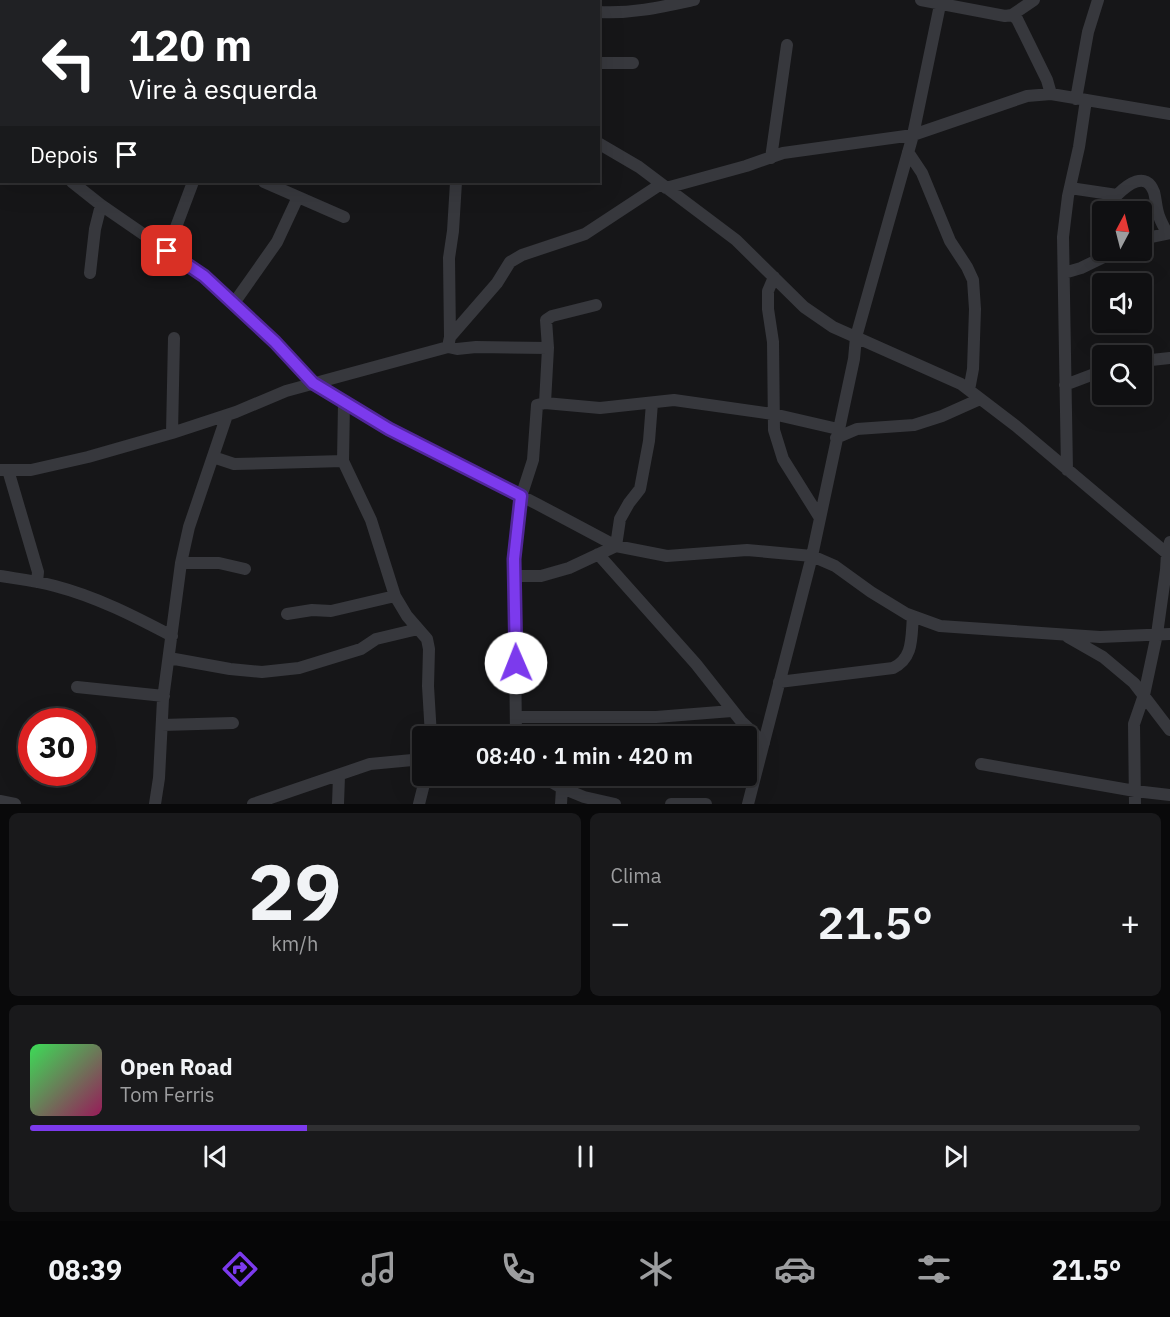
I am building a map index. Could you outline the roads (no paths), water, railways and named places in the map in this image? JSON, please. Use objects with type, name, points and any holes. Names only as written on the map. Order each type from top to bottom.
[{"type":"street","points":[[600,12],[626,13],[694,0]]},
{"type":"street","points":[[921,0],[940,2],[996,16],[1012,15],[1034,0]]},
{"type":"street","points":[[1066,470],[1063,237],[1088,32],[1098,0]]},
{"type":"street","points":[[748,804],[812,556],[854,359],[856,337],[913,135],[940,2]]},
{"type":"street","points":[[1012,15],[1017,19],[1036,57],[1051,94]]},
{"type":"street","points":[[771,158],[786,45]]},
{"type":"street","points":[[600,63],[633,63]]},
{"type":"street","points":[[36,582],[38,572],[4,470],[31,470],[88,457],[172,433],[227,415],[286,391],[449,342],[510,262],[522,255],[585,234],[663,186],[807,149],[913,135],[1027,96],[1051,94],[1170,114]]},
{"type":"street","points":[[600,143],[639,167],[735,240],[804,307],[833,327],[961,384],[1169,550],[1157,634],[1144,695],[1134,724],[1136,804]]},
{"type":"street","points":[[908,152],[922,173],[950,241],[973,280],[974,345],[969,390]]},
{"type":"street","points":[[1070,188],[1117,195],[1133,182],[1140,180],[1148,183],[1154,191],[1160,218],[1168,233],[1152,237]]},
{"type":"street","points":[[73,183],[101,205],[204,276],[275,342],[313,383],[389,429],[615,546],[667,556],[747,550],[812,556],[835,566],[871,592],[913,616],[940,626],[1100,637],[1170,634]]},
{"type":"street","points":[[167,251],[193,183]]},
{"type":"street","points":[[266,183],[344,217]]},
{"type":"street","points":[[456,183],[449,258],[449,342],[457,349],[548,348]]},
{"type":"street","points":[[234,303],[277,242],[298,197]]},
{"type":"street","points":[[90,273],[95,229],[101,205]]},
{"type":"street","points":[[1064,273],[1095,261]]},
{"type":"street","points":[[774,277],[768,291],[773,342],[774,430],[783,459],[820,518]]},
{"type":"street","points":[[545,403],[548,348],[546,320],[552,316],[596,305]]},
{"type":"street","points":[[172,433],[174,338]]},
{"type":"street","points":[[1152,360],[1170,358]]},
{"type":"street","points":[[1065,385],[1092,375]]},
{"type":"street","points":[[516,726],[514,559],[521,496],[533,460],[537,405],[545,403],[600,408],[674,400],[773,414],[838,429],[857,429],[914,424],[942,416],[980,399]]},
{"type":"street","points":[[344,403],[344,461],[370,520],[395,596],[407,616],[426,639],[429,649],[430,726]]},
{"type":"street","points":[[615,546],[620,519],[628,503],[640,489],[649,441],[652,403]]},
{"type":"street","points":[[155,804],[164,696],[181,563],[189,527],[227,415]]},
{"type":"street","points":[[838,429],[857,429]]},
{"type":"street","points":[[213,457],[234,464],[344,461]]},
{"type":"street","points":[[515,576],[541,576],[569,568],[615,546]]},
{"type":"street","points":[[598,554],[696,664],[732,711],[764,743]]},
{"type":"street","points":[[181,563],[219,563],[245,569]]},
{"type":"street","points":[[0,576],[56,586],[102,602],[127,612],[172,636]]},
{"type":"street","points":[[287,614],[331,610],[395,596]]},
{"type":"street","points":[[779,682],[892,668],[903,663],[909,651],[913,616]]},
{"type":"street","points":[[169,658],[262,672],[299,668],[361,649],[376,639],[418,629]]},
{"type":"street","points":[[1064,635],[1103,657],[1134,682],[1170,730]]},
{"type":"street","points":[[77,687],[164,696]]},
{"type":"street","points":[[516,717],[656,717],[732,711]]},
{"type":"street","points":[[162,725],[233,723]]},
{"type":"street","points":[[253,804],[370,764],[412,760]]},
{"type":"street","points":[[981,764],[1170,795]]},
{"type":"street","points":[[338,804],[339,776]]},
{"type":"street","points":[[419,804],[424,786]]},
{"type":"street","points":[[558,786],[584,797],[615,804]]},
{"type":"street","points":[[561,788],[561,804]]},
{"type":"street","points":[[0,801],[15,804]]},
{"type":"street","points":[[671,804],[706,804]]}]
